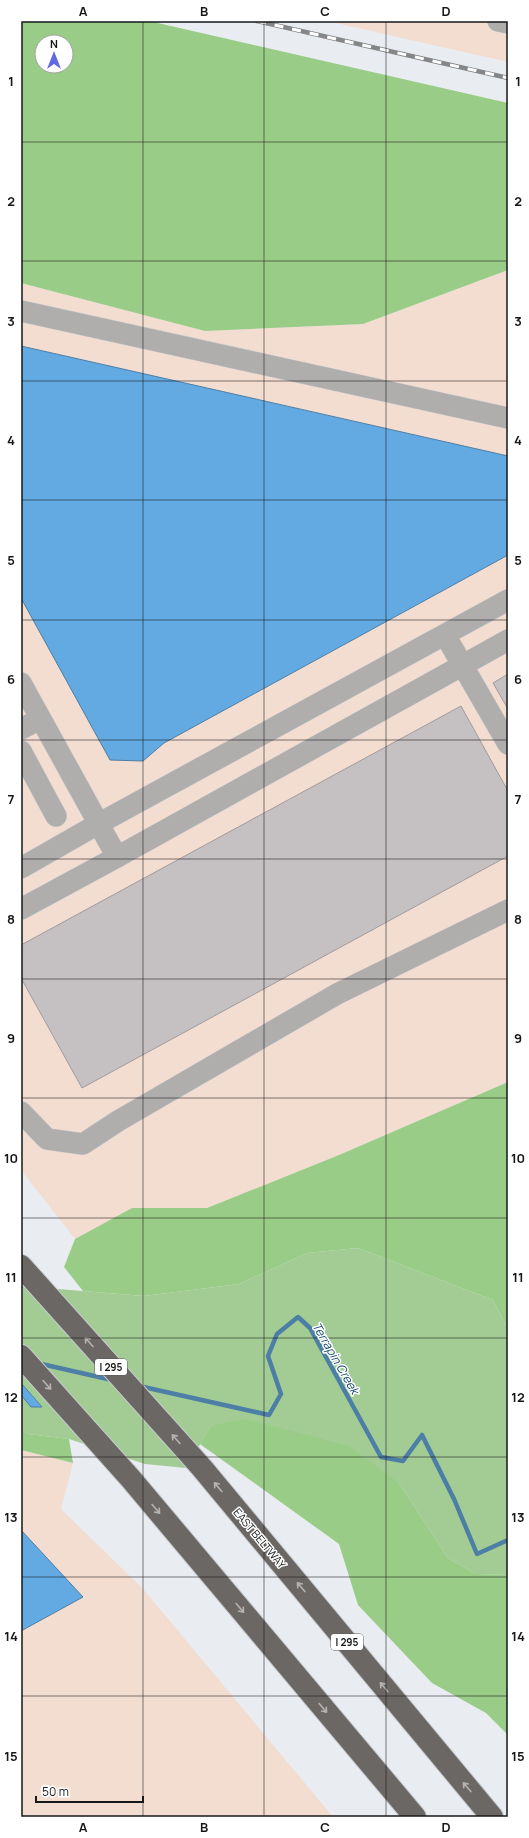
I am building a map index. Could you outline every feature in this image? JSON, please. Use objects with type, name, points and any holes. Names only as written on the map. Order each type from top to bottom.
[{"type":"highway","name":"EAST BELTWAY","points":[[21,1266],[202,1468],[492,1817]]},
{"type":"highway","points":[[21,1356],[131,1479],[415,1817]]},
{"type":"lane","points":[[498,21],[508,23]]},
{"type":"lane","points":[[21,311],[508,418]]},
{"type":"lane","points":[[21,868],[98,824],[508,600]]},
{"type":"lane","points":[[445,635],[464,665],[508,744]]},
{"type":"lane","points":[[21,909],[508,640]]},
{"type":"lane","points":[[21,683],[117,857]]},
{"type":"lane","points":[[21,729],[40,719]]},
{"type":"lane","points":[[21,751],[56,816]]},
{"type":"lane","points":[[21,1112],[47,1139],[83,1144],[118,1121],[337,994],[508,910]]},
{"type":"shaded area","points":[[327,21],[508,21],[508,62]]},
{"type":"shaded area","points":[[508,270],[508,1082],[339,1155],[207,1208],[132,1208],[75,1239],[21,1170],[21,283],[205,331],[363,324]]},
{"type":"shaded area","points":[[21,1450],[73,1463],[61,1509],[143,1589],[333,1817],[21,1817]]},
{"type":"green space","points":[[21,21],[149,21],[508,103],[508,270],[363,324],[205,331],[21,283]]},
{"type":"green space","points":[[508,1082],[508,1329],[493,1300],[358,1248],[307,1253],[239,1284],[144,1296],[83,1291],[64,1267],[75,1239],[132,1208],[207,1208],[339,1155]]},
{"type":"green space","points":[[358,1248],[493,1300],[508,1329],[508,1575],[476,1574],[448,1558],[399,1483],[211,1426],[186,1468],[145,1464],[69,1439],[28,1434],[21,1429],[21,1395],[31,1407],[41,1406],[21,1383],[21,1286],[144,1296],[239,1284],[307,1253]]},
{"type":"green space","points":[[245,1419],[349,1446],[399,1483],[448,1558],[476,1574],[508,1575],[508,1735],[486,1713],[432,1683],[358,1605],[339,1544],[200,1444],[211,1426]]},
{"type":"green space","points":[[21,1429],[28,1434],[69,1439],[73,1463],[21,1450]]},
{"type":"water","points":[[21,346],[508,456],[508,555],[164,743],[143,761],[110,760],[21,598]]},
{"type":"water","points":[[21,1383],[42,1407],[31,1407],[21,1395]]},
{"type":"water","points":[[21,1530],[83,1597],[21,1631]]},
{"type":"building","points":[[508,674],[508,709],[493,683]]},
{"type":"building","points":[[461,706],[508,791],[508,856],[82,1088],[21,978],[21,945]]},
{"type":"waterway","name":"Terrapin Creek","points":[[139,1386],[269,1415],[281,1394],[268,1356],[277,1334],[298,1317],[310,1328],[381,1457],[403,1461],[422,1435],[454,1499],[477,1554],[508,1540]]},
{"type":"waterway","name":"Terrapin Creek","points":[[37,1363],[112,1380]]},
{"type":"railway","points":[[257,21],[508,78]]}]
